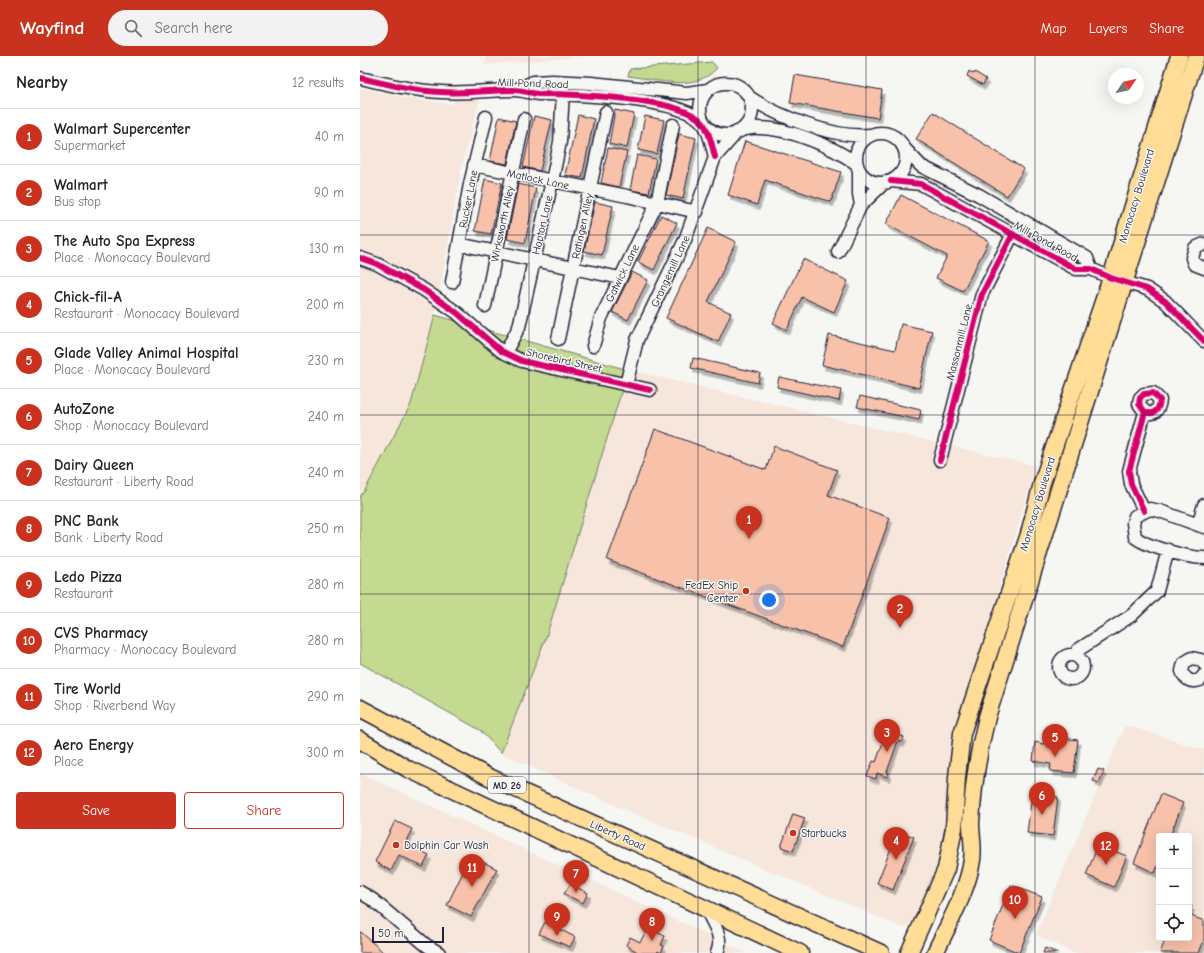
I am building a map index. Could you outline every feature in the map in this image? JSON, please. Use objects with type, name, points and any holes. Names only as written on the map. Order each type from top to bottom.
[{"type":"main road","name":"Monocacy Boulevard","points":[[909,953],[946,869],[954,828],[956,776],[962,733],[1029,534],[1042,483],[1111,278],[1179,56]]},
{"type":"main road","name":"Monocacy Boulevard","points":[[935,953],[967,880],[972,859],[971,825],[974,792],[979,752],[987,717],[1126,283],[1196,56]]},
{"type":"main road","name":"Liberty Road","points":[[360,708],[499,782],[881,953]]},
{"type":"main road","name":"MD 26","points":[[360,740],[408,769],[800,953]]},
{"type":"main road","points":[[360,754],[392,769],[408,769]]},
{"type":"street","name":"Mill Pond Road","points":[[360,78],[416,90],[439,92],[515,90],[536,94],[563,93],[592,95],[667,106],[686,111],[703,122],[713,132],[720,134],[728,135],[739,131],[760,128],[781,131],[825,145],[841,153],[858,167],[868,179],[875,182],[921,184],[1076,270],[1091,269],[1111,278],[1147,289],[1165,301],[1204,341]]},
{"type":"street","name":"Mill Pond Road","points":[[515,90],[532,82],[552,81],[591,83],[687,93],[708,90],[719,83],[733,83],[740,86],[749,97],[774,112],[826,130],[856,137],[882,132],[895,137],[921,166],[979,195],[1086,258],[1091,269]]},
{"type":"street","points":[[708,90],[704,93],[699,110],[715,157]]},
{"type":"street","name":"Hopton Lane","points":[[505,353],[519,327],[552,181],[560,142],[563,93]]},
{"type":"street","points":[[715,157],[750,119],[752,104],[749,97]]},
{"type":"street","name":"Ratingen Alley","points":[[558,340],[606,112]]},
{"type":"street","name":"Rucker Lane","points":[[452,282],[474,165],[486,117]]},
{"type":"street","name":"Wirksworth Alley","points":[[485,306],[524,119]]},
{"type":"street","name":"Gatwick Lane","points":[[593,346],[601,318],[657,203],[673,124]]},
{"type":"street","points":[[861,205],[856,153],[858,147],[870,135]]},
{"type":"street","points":[[838,252],[861,205],[888,182],[897,177],[905,164],[904,148]]},
{"type":"street","name":"Grangemill Lane","points":[[626,385],[637,340],[697,212],[715,157]]},
{"type":"street","name":"Matlock Lane","points":[[474,165],[697,212]]},
{"type":"street","name":"Massonmill Lane","points":[[940,460],[982,294],[1013,234]]},
{"type":"street","points":[[459,244],[620,278]]},
{"type":"street","points":[[1204,244],[1195,248],[1192,258],[1194,264],[1204,268]]},
{"type":"street","name":"Shorebird Street","points":[[360,258],[377,264],[424,290],[456,312],[484,337],[505,353],[522,361],[650,390]]},
{"type":"street","points":[[1144,511],[1131,484],[1129,471],[1145,412]]},
{"type":"street","points":[[1204,505],[1201,526],[1160,511],[1150,510],[1144,511],[1135,516],[1133,522],[1135,537],[1140,541],[1168,550],[1204,558]]},
{"type":"street","points":[[1075,655],[1078,650],[1132,615],[1157,591],[1168,550]]},
{"type":"street","points":[[1204,664],[1196,658],[1188,660],[1182,667],[1182,671],[1187,679],[1191,681],[1200,680],[1204,675]]},
{"type":"street","points":[[360,892],[374,900],[426,945],[439,953],[451,953]]},
{"type":"street","points":[[706,909],[720,938],[720,945],[717,953]]},
{"type":"shaded area","points":[[486,56],[586,56],[485,65]]},
{"type":"shaded area","points":[[360,88],[401,97],[453,105],[454,93],[482,92],[463,160],[435,315],[411,404],[364,493],[360,496]]},
{"type":"shaded area","points":[[628,370],[1036,466],[958,726],[951,809],[943,851],[915,920],[904,928],[610,803],[501,753],[546,637]]},
{"type":"shaded area","points":[[1125,725],[1204,750],[1204,953],[1074,953],[1036,935]]},
{"type":"shaded area","points":[[360,773],[730,945],[746,953],[360,953]]},
{"type":"green space","points":[[712,62],[717,68],[708,76],[687,82],[663,81],[628,76],[630,69]]},
{"type":"green space","points":[[435,315],[628,370],[546,637],[501,753],[480,730],[360,663],[360,496],[364,492],[411,404]]},
{"type":"building","points":[[969,71],[974,74],[975,72],[986,79],[983,85],[967,76]]},
{"type":"building","points":[[795,75],[882,90],[878,118],[790,103]]},
{"type":"building","points":[[615,110],[634,114],[627,148],[609,144]]},
{"type":"building","points":[[933,112],[1024,169],[1007,196],[916,139]]},
{"type":"building","points":[[578,115],[594,119],[582,178],[565,175]]},
{"type":"building","points":[[534,116],[552,120],[540,171],[523,167]]},
{"type":"building","points":[[645,116],[664,120],[657,154],[638,150]]},
{"type":"building","points":[[499,117],[516,121],[507,164],[490,161]]},
{"type":"building","points":[[679,134],[696,138],[683,199],[666,195]]},
{"type":"building","points":[[745,141],[841,172],[831,202],[765,180],[757,205],[728,195]]},
{"type":"building","points":[[608,148],[627,152],[619,187],[601,183]]},
{"type":"building","points":[[637,155],[656,159],[649,193],[630,190]]},
{"type":"building","points":[[485,179],[502,183],[491,234],[475,231]]},
{"type":"building","points":[[518,184],[536,188],[525,243],[507,239]]},
{"type":"building","points":[[901,195],[989,241],[963,291],[936,278],[947,256],[886,224]]},
{"type":"building","points":[[595,202],[613,206],[602,255],[584,251]]},
{"type":"building","points":[[661,215],[677,223],[654,270],[638,262]]},
{"type":"building","points":[[708,228],[736,242],[708,302],[731,313],[718,342],[666,318]]},
{"type":"building","points":[[803,259],[848,281],[834,312],[802,297],[787,330],[773,323]]},
{"type":"building","points":[[632,272],[648,280],[628,320],[612,312]]},
{"type":"building","points":[[901,324],[932,331],[919,388],[822,365],[829,335],[895,350]]},
{"type":"building","points":[[693,358],[760,373],[758,383],[691,368]]},
{"type":"building","points":[[779,377],[841,390],[839,401],[777,387]]},
{"type":"building","points":[[860,396],[921,410],[919,420],[857,407]]},
{"type":"building","points":[[655,429],[766,470],[774,446],[837,470],[828,495],[890,518],[843,647],[607,560]]},
{"type":"building","points":[[887,731],[904,737],[902,742],[898,741],[887,772],[889,773],[887,777],[877,773],[876,779],[867,776],[873,761],[876,762]]},
{"type":"building","points":[[1054,737],[1078,740],[1074,773],[1050,771],[1051,764],[1033,761],[1035,742],[1044,744],[1045,739],[1054,740]]},
{"type":"building","points":[[1098,769],[1104,771],[1099,783],[1093,781]]},
{"type":"building","points":[[1032,794],[1058,797],[1053,836],[1027,833]]},
{"type":"building","points":[[1161,794],[1183,803],[1171,833],[1156,833],[1155,873],[1134,863]]},
{"type":"building","name":"Starbucks","points":[[793,814],[805,818],[793,851],[781,847]]},
{"type":"building","name":"Dolphin Car Wash","points":[[395,821],[412,829],[405,843],[429,855],[423,867],[399,855],[391,871],[375,862]]},
{"type":"building","points":[[898,831],[914,837],[893,890],[877,883]]},
{"type":"building","points":[[1098,845],[1127,856],[1114,887],[1086,875]]},
{"type":"building","points":[[471,856],[497,869],[471,917],[447,905]]},
{"type":"building","points":[[570,884],[588,893],[583,903],[564,894]]},
{"type":"building","points":[[1011,885],[1042,897],[1019,953],[989,940]]},
{"type":"building","points":[[1192,916],[1204,921],[1204,940],[1199,953],[1160,953],[1165,941],[1192,941]]},
{"type":"building","points":[[545,922],[575,937],[570,947],[539,934]]},
{"type":"building","points":[[648,928],[665,936],[661,945],[664,946],[661,953],[658,951],[657,953],[639,953],[626,945],[630,937],[640,942]]},
{"type":"building","points":[[361,932],[384,953],[360,953]]},
{"type":"building","points":[[1045,948],[1058,953],[1043,953]]},
{"type":"cycle path","points":[[360,78],[400,87],[431,91],[459,93],[517,90],[538,94],[599,96],[651,102],[692,114],[703,123],[709,135],[715,157]]},
{"type":"cycle path","points":[[891,181],[921,184],[1076,269],[1091,269],[1111,278],[1147,289],[1165,301],[1204,341]]},
{"type":"cycle path","points":[[940,460],[982,294],[1013,234]]},
{"type":"cycle path","points":[[360,258],[377,264],[424,290],[456,312],[501,351],[522,361],[650,390]]},
{"type":"cycle path","points":[[1144,511],[1131,484],[1129,471],[1145,412],[1154,412],[1159,406],[1160,400],[1153,393],[1144,394],[1140,398],[1139,404],[1145,412]]},
{"type":"place","name":"Walmart Supercenter","points":[[749,539]]},
{"type":"place","name":"FedEx Ship Center","points":[[746,591]]},
{"type":"place","name":"Walmart","points":[[900,628]]},
{"type":"place","name":"The Auto Spa Express","points":[[887,752]]},
{"type":"place","name":"Glade Valley Animal Hospital","points":[[1055,757]]},
{"type":"place","name":"AutoZone","points":[[1042,815]]},
{"type":"place","name":"Starbucks","points":[[793,833]]},
{"type":"place","name":"Dolphin Car Wash","points":[[396,845]]},
{"type":"place","name":"Chick-fil-A","points":[[896,860]]},
{"type":"place","name":"Aero Energy","points":[[1106,865]]},
{"type":"place","name":"Tire World","points":[[472,887]]},
{"type":"place","name":"Dairy Queen","points":[[576,893]]},
{"type":"place","name":"CVS Pharmacy","points":[[1015,919]]},
{"type":"place","name":"Ledo Pizza","points":[[557,936]]},
{"type":"place","name":"PNC Bank","points":[[652,941]]}]
